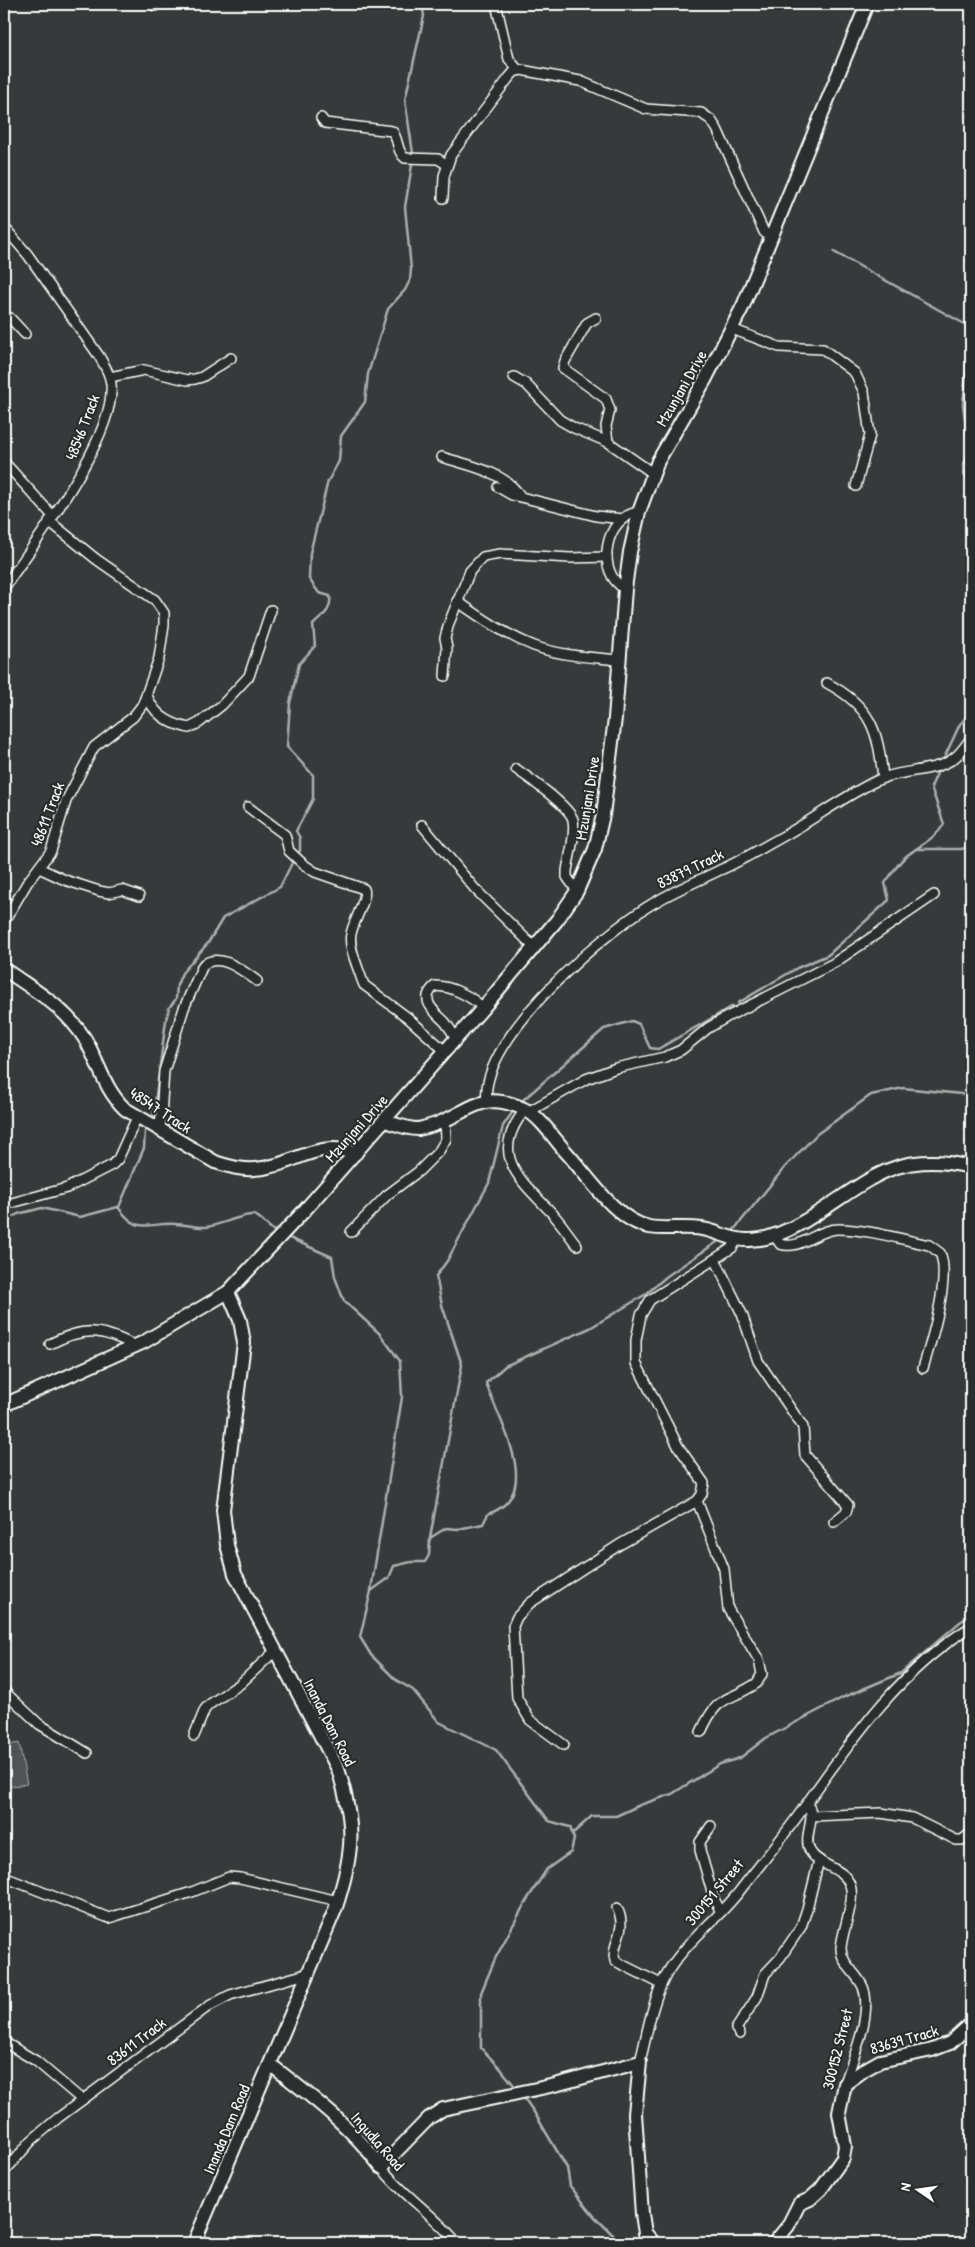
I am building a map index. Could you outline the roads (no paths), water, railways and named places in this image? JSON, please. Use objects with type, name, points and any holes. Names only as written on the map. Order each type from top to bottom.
[{"type":"street","points":[[496,4],[509,59],[518,70],[580,80],[646,109],[660,112],[695,112],[705,115],[717,129],[762,229],[771,238]]},
{"type":"street","name":"Mzunjani Drive","points":[[4,1405],[135,1346],[228,1292],[385,1121],[535,948],[558,920],[577,891],[595,849],[604,815],[625,589],[630,552],[639,512],[658,461],[732,329],[867,4]]},
{"type":"street","points":[[443,198],[446,164],[497,93],[518,70]]},
{"type":"street","points":[[321,118],[325,123],[392,131],[396,137],[401,155],[404,158],[438,159],[446,164]]},
{"type":"street","name":"48546 Track","points":[[4,227],[28,255],[99,356],[110,377],[111,395],[108,409],[93,447],[75,483],[4,588]]},
{"type":"street","points":[[4,317],[10,318],[25,334]]},
{"type":"street","points":[[596,318],[588,323],[565,361],[563,368],[606,399],[610,410],[606,426],[608,442]]},
{"type":"street","points":[[732,329],[779,346],[822,349],[855,373],[864,392],[870,435],[856,486]]},
{"type":"street","points":[[110,377],[144,370],[186,380],[195,379],[202,377],[231,358]]},
{"type":"street","points":[[514,377],[526,384],[560,420],[608,442],[654,474]]},
{"type":"street","points":[[442,457],[502,478],[514,486],[521,497]]},
{"type":"street","name":"48611 Track","points":[[4,462],[50,518],[96,559],[155,600],[161,607],[164,625],[160,650],[147,695],[138,713],[94,746],[66,801],[56,840],[4,922]]},
{"type":"street","points":[[498,487],[512,495],[596,516],[624,519]]},
{"type":"street","points":[[625,589],[618,585],[607,557],[611,534],[624,519],[632,513],[639,512]]},
{"type":"street","points":[[445,676],[447,653],[445,638],[457,601],[476,564],[491,554],[570,558],[607,557]]},
{"type":"street","points":[[457,601],[484,620],[535,646],[583,656],[619,660]]},
{"type":"street","points":[[147,695],[154,708],[168,721],[189,728],[199,723],[222,705],[251,672],[271,610]]},
{"type":"street","points":[[827,683],[856,703],[872,726],[880,748],[883,778]]},
{"type":"street","name":"83879 Track","points":[[487,1101],[486,1093],[492,1070],[517,1026],[566,971],[657,900],[723,869],[883,778],[943,765],[955,758],[971,738]]},
{"type":"street","points":[[516,769],[542,786],[571,815],[574,827],[567,877],[577,891]]},
{"type":"street","points":[[248,807],[285,835],[289,851],[303,864],[315,872],[364,889],[365,896],[350,940],[364,985],[407,1017],[445,1051]]},
{"type":"street","points":[[422,825],[475,889],[535,948]]},
{"type":"street","points":[[39,868],[65,880],[99,891],[109,893],[122,890],[139,896]]},
{"type":"street","points":[[577,1245],[551,1212],[530,1192],[510,1162],[507,1146],[509,1134],[527,1111],[586,1079],[616,1068],[665,1057],[681,1050],[708,1028],[727,1017],[834,963],[934,895]]},
{"type":"street","points":[[160,1130],[166,1064],[187,1000],[203,965],[208,961],[219,960],[244,972],[256,981]]},
{"type":"street","name":"48547 Track","points":[[4,969],[59,1006],[86,1041],[104,1083],[115,1100],[137,1117],[215,1162],[245,1169],[272,1166],[330,1147],[356,1153]]},
{"type":"street","points":[[456,1039],[448,1025],[429,1007],[428,1001],[432,989],[435,986],[445,988],[470,997],[483,1008]]},
{"type":"street","points":[[385,1121],[417,1129],[445,1120],[487,1101],[501,1101],[527,1111],[612,1204],[631,1220],[650,1227],[703,1229],[737,1240],[757,1240],[787,1231],[878,1173],[896,1166],[924,1161],[971,1167]]},
{"type":"street","points":[[4,1205],[67,1188],[112,1166],[118,1159],[137,1117]]},
{"type":"street","points":[[351,1232],[387,1195],[419,1171],[439,1151],[446,1139],[445,1120]]},
{"type":"street","points":[[774,1235],[780,1244],[794,1246],[830,1230],[847,1230],[929,1245],[940,1253],[944,1275],[931,1342],[923,1368]]},
{"type":"street","points":[[564,1745],[530,1720],[517,1698],[513,1626],[517,1617],[530,1603],[619,1545],[697,1501],[702,1494],[704,1483],[670,1432],[636,1362],[635,1350],[641,1315],[650,1300],[732,1248],[737,1240]]},
{"type":"street","points":[[715,1259],[742,1314],[758,1361],[803,1427],[805,1455],[848,1505],[846,1512],[834,1522]]},
{"type":"street","name":"Inanda Dam Road","points":[[194,2243],[310,1973],[346,1877],[352,1841],[349,1803],[338,1769],[235,1574],[227,1545],[224,1510],[244,1343],[240,1320],[228,1292]]},
{"type":"street","points":[[50,1344],[71,1334],[93,1331],[119,1337],[135,1346]]},
{"type":"street","points":[[697,1501],[724,1568],[728,1609],[732,1619],[749,1641],[762,1669],[757,1684],[718,1703],[701,1732]]},
{"type":"street","name":"300151 Street","points":[[654,2243],[645,2233],[642,2214],[635,2114],[640,2062],[661,1984],[677,1960],[721,1912],[807,1804],[844,1749],[876,1710],[929,1659],[971,1627]]},
{"type":"street","points":[[194,1736],[205,1709],[240,1684],[275,1651]]},
{"type":"street","points":[[4,1691],[39,1724],[87,1753]]},
{"type":"street","name":"300152 Street","points":[[774,2243],[788,2226],[799,2204],[814,2196],[840,2165],[845,2146],[839,2112],[865,2015],[863,1988],[845,1962],[841,1950],[852,1891],[850,1884],[834,1868],[819,1860],[810,1850],[808,1827],[811,1816],[807,1804]]},
{"type":"street","points":[[811,1816],[881,1813],[919,1820],[956,1840],[962,1840],[971,1833]]},
{"type":"street","points":[[711,1826],[700,1842],[700,1850],[714,1899],[721,1912]]},
{"type":"street","points":[[740,2034],[736,2029],[757,1997],[765,1974],[780,1958],[800,1926],[807,1908],[819,1860]]},
{"type":"street","points":[[4,1877],[109,1918],[184,1895],[229,1878],[240,1878],[338,1901]]},
{"type":"street","points":[[617,1908],[622,1926],[614,1956],[616,1961],[661,1984]]},
{"type":"street","name":"83611 Track","points":[[4,2172],[32,2140],[82,2100],[209,2006],[230,1995],[310,1973]]},
{"type":"street","name":"83639 Track","points":[[845,2084],[880,2061],[932,2050],[950,2043],[971,2024]]},
{"type":"street","points":[[4,2042],[36,2061],[82,2100]]},
{"type":"street","points":[[381,2167],[437,2111],[452,2106],[555,2085],[640,2062]]},
{"type":"street","name":"Ingudla Road","points":[[271,2064],[329,2111],[361,2141],[393,2184],[447,2231],[456,2243]]},
{"type":"waterway","points":[[413,153],[405,100],[424,16],[422,4]]},
{"type":"waterway","points":[[297,853],[300,851],[300,838],[296,831],[313,799],[313,775],[287,747],[290,703],[299,664],[315,646],[313,625],[330,605],[330,596],[319,593],[309,579],[310,553],[328,481],[339,461],[341,436],[365,402],[368,374],[388,309],[405,290],[410,280],[411,269],[405,207],[412,165]]},
{"type":"waterway","points":[[834,252],[970,327]]},
{"type":"waterway","points":[[971,322],[963,404],[969,452],[963,466],[964,474],[971,481]]},
{"type":"waterway","points":[[945,756],[960,724],[971,712]]},
{"type":"waterway","points":[[738,1003],[797,968],[828,955],[889,900],[885,883],[894,870],[904,858],[931,839],[944,824],[931,787],[938,771]]},
{"type":"waterway","points":[[918,849],[961,849],[971,847]]},
{"type":"waterway","points":[[153,1118],[166,1020],[169,1008],[176,999],[177,985],[182,973],[208,943],[223,918],[280,887],[293,861]]},
{"type":"waterway","points":[[523,1100],[604,1029],[632,1021],[639,1024],[650,1048],[658,1049],[733,1006]]},
{"type":"waterway","points":[[733,1231],[785,1167],[817,1134],[871,1095],[903,1088],[971,1095]]},
{"type":"waterway","points":[[430,1538],[462,1365],[442,1305],[436,1276],[447,1261],[489,1183],[503,1126],[514,1110]]},
{"type":"waterway","points":[[119,1207],[144,1148],[145,1131]]},
{"type":"waterway","points":[[4,1221],[18,1214],[42,1208],[80,1217],[118,1207],[132,1222],[144,1226],[176,1224],[206,1227],[254,1215],[278,1233]]},
{"type":"waterway","points":[[285,1236],[332,1257],[335,1277],[344,1301],[380,1334],[400,1361],[402,1397],[371,1590]]},
{"type":"waterway","points":[[517,2089],[481,2048],[481,1993],[495,1959],[525,1903],[547,1869],[571,1852],[574,1839],[570,1827],[549,1821],[496,1750],[439,1722],[413,1690],[396,1680],[371,1655],[360,1637],[371,1591],[389,1578],[394,1566],[411,1562],[425,1562],[429,1555],[430,1538],[446,1528],[458,1529],[483,1524],[488,1514],[505,1504],[514,1490],[516,1474],[513,1455],[486,1383],[505,1366],[590,1328],[646,1294],[667,1276],[717,1242]]},
{"type":"waterway","points":[[572,1834],[592,1816],[616,1816],[672,1794],[720,1764],[740,1758],[766,1738],[844,1697],[901,1673],[960,1622],[971,1615]]},
{"type":"waterway","points":[[522,2095],[567,2168],[570,2186],[594,2216],[614,2236],[616,2243]]}]
